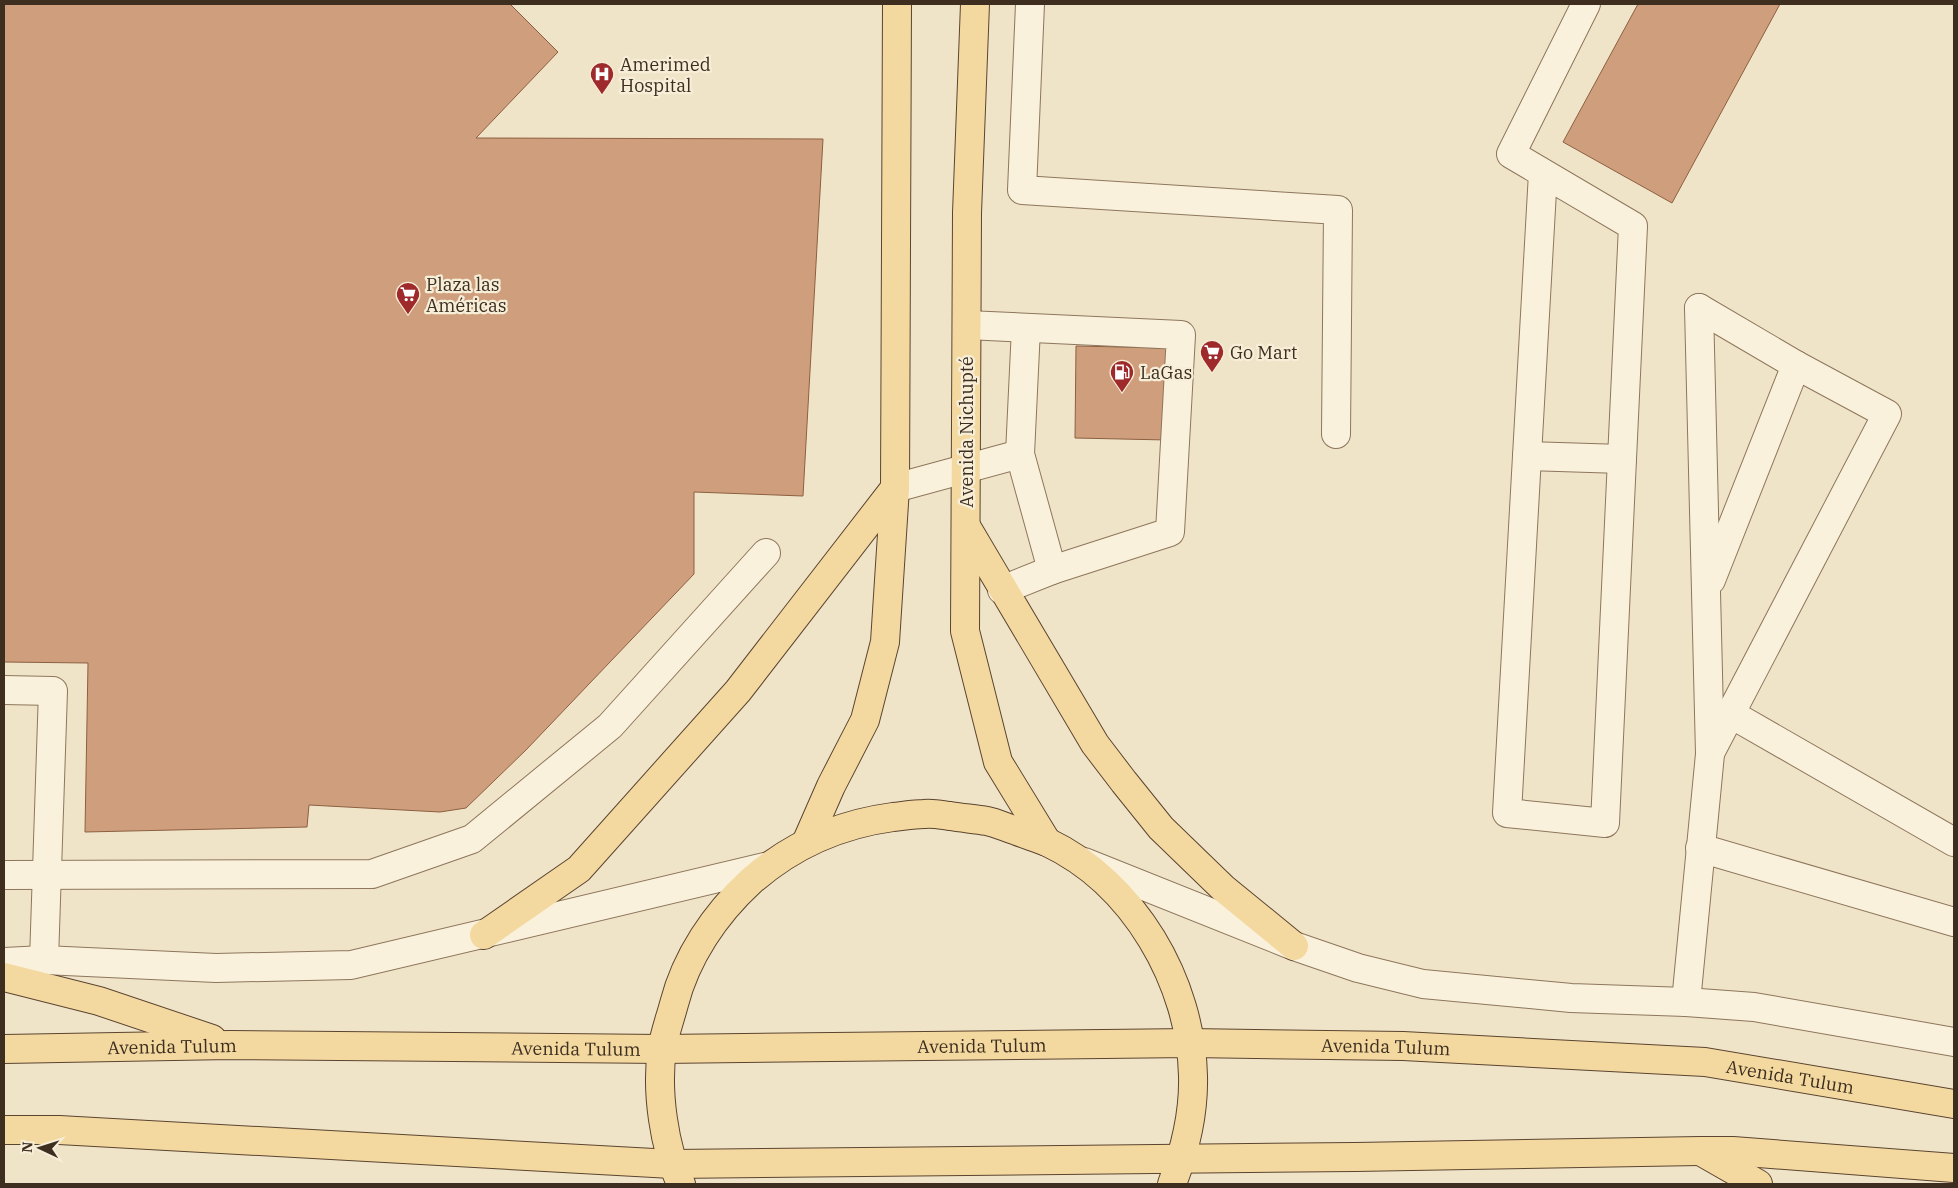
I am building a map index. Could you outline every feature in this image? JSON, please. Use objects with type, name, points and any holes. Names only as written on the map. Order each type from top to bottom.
[{"type":"main road","points":[[806,843],[831,786],[865,720],[885,642],[895,488],[897,4]]},
{"type":"main road","name":"Avenida Nichupté","points":[[975,4],[966,213],[965,630],[998,762],[1058,849]]},
{"type":"main road","points":[[484,935],[579,869],[738,691],[895,488]]},
{"type":"main road","points":[[966,527],[1095,744],[1161,828],[1223,888],[1294,946]]},
{"type":"main road","points":[[676,1174],[662,1106],[662,1049],[680,982],[704,935],[736,894],[769,866],[806,843],[864,821],[926,813],[989,821],[1058,849],[1090,869],[1120,897],[1146,929],[1166,965],[1181,1003],[1190,1043],[1193,1078],[1191,1112],[1182,1158],[1172,1184]]},
{"type":"main road","points":[[4,977],[99,1000],[230,1045]]},
{"type":"main road","name":"Avenida Tulum","points":[[4,1050],[230,1045],[662,1049],[1190,1043],[1403,1046],[1705,1062],[1954,1104]]},
{"type":"main road","points":[[4,1130],[69,1130],[676,1174],[1182,1158],[1700,1151],[1733,1151],[1954,1168]]},
{"type":"main road","points":[[1700,1151],[1758,1184]]},
{"type":"street","points":[[1030,4],[1022,190],[1338,210],[1336,434]]},
{"type":"street","points":[[1543,173],[1507,813],[1606,823],[1633,226],[1511,154],[1586,4]]},
{"type":"street","points":[[1686,1002],[1710,754],[1699,308],[1796,365],[1887,414],[1710,754]]},
{"type":"street","points":[[967,325],[1181,335],[1170,532],[1052,570],[1002,590]]},
{"type":"street","points":[[1026,328],[1020,454],[1052,570]]},
{"type":"street","points":[[1706,591],[1796,365]]},
{"type":"street","points":[[895,488],[1020,454]]},
{"type":"street","points":[[1527,456],[1622,459]]},
{"type":"street","points":[[4,875],[372,874],[472,839],[610,726],[766,553]]},
{"type":"street","points":[[4,690],[52,691],[44,960]]},
{"type":"street","points":[[1731,714],[1954,842]]},
{"type":"street","points":[[1700,848],[1954,922]]},
{"type":"street","points":[[1058,849],[1294,946],[1358,968],[1423,984],[1571,998],[1686,1002],[1754,1007],[1954,1042]]},
{"type":"street","points":[[4,962],[44,960],[216,968],[351,966],[769,866]]},
{"type":"building","name":"Plaza las Américas","points":[[4,4],[510,4],[558,52],[476,138],[823,139],[803,496],[694,492],[694,574],[526,750],[466,808],[440,812],[309,805],[307,827],[85,832],[88,663],[4,662]]},
{"type":"building","points":[[1638,4],[1780,4],[1672,203],[1563,142]]},
{"type":"building","name":"LaGas","points":[[1076,346],[1169,348],[1167,440],[1075,438]]},
{"type":"place","name":"Amerimed Hospital","points":[[602,95]]},
{"type":"place","name":"Plaza las Américas","points":[[408,315]]},
{"type":"place","name":"Go Mart","points":[[1212,373]]},
{"type":"place","name":"LaGas","points":[[1122,393]]}]
